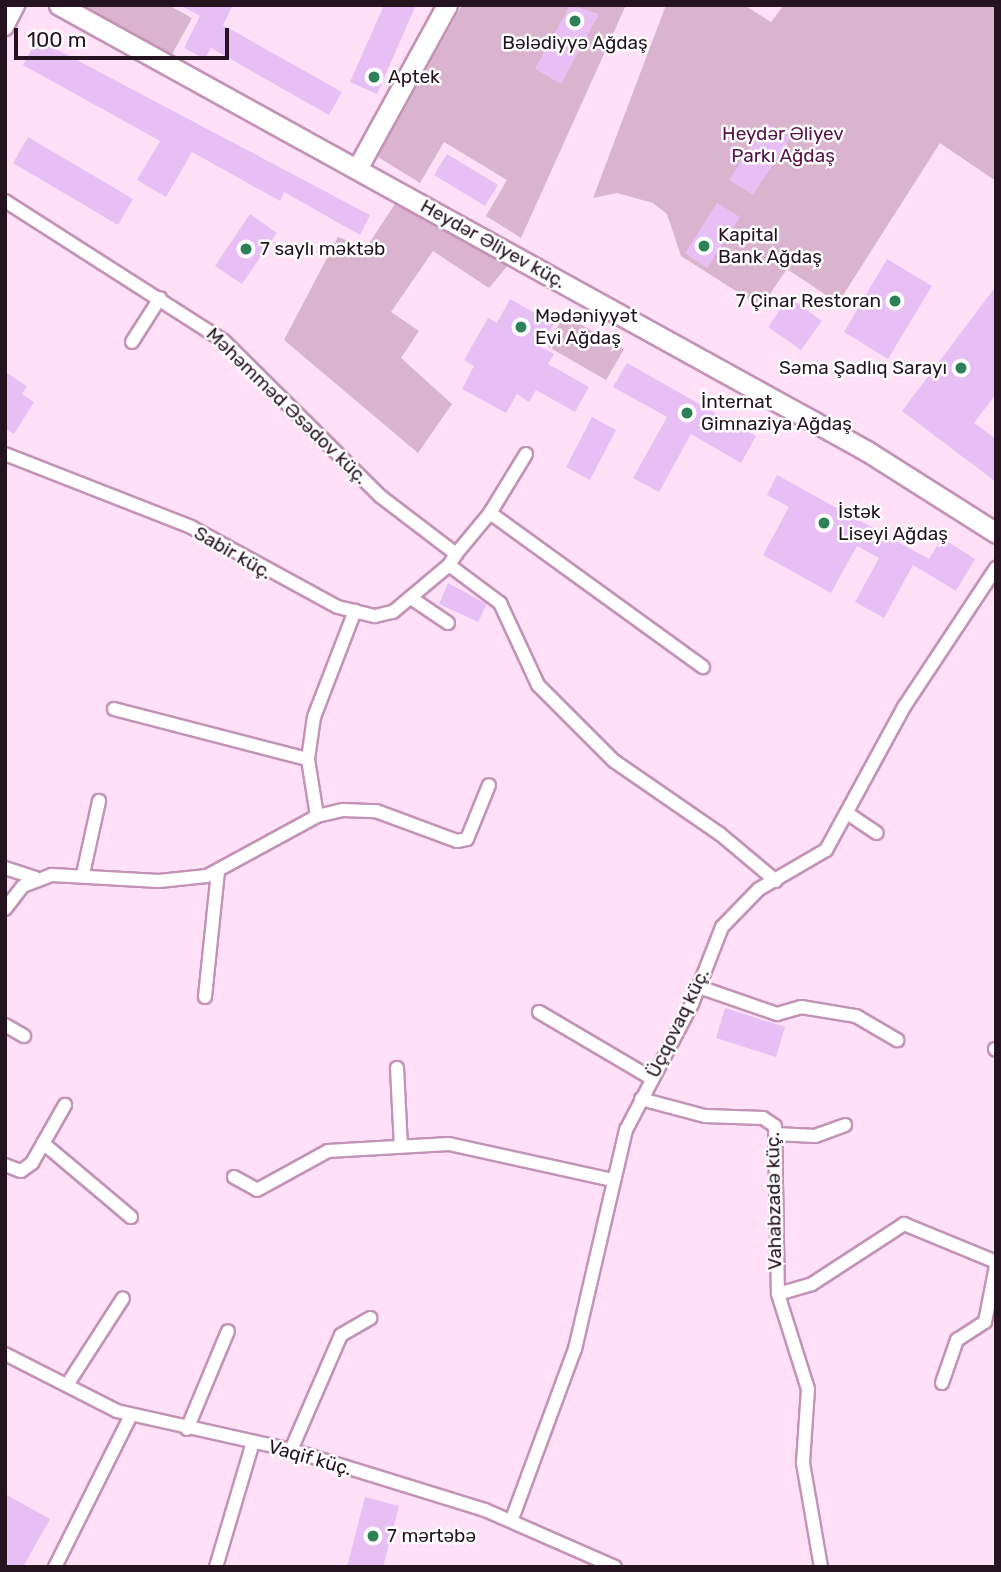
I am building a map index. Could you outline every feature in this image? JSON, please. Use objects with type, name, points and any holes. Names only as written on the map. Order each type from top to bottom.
[{"type":"main road","name":"Heydər Əliyev küç.","points":[[59,5],[358,167],[867,452],[993,527]]},
{"type":"main road","points":[[358,167],[447,5]]},
{"type":"street","points":[[5,27],[16,5]]},
{"type":"street","name":"Məhəmməd Əsədov küç.","points":[[5,201],[224,341],[380,496],[500,603],[538,685],[614,761],[720,834],[776,881]]},
{"type":"street","points":[[132,342],[160,298]]},
{"type":"street","name":"Sabir küç.","points":[[5,454],[191,527],[300,590],[375,616],[414,600],[452,559]]},
{"type":"street","points":[[452,559],[490,513],[526,454]]},
{"type":"street","points":[[490,513],[703,667]]},
{"type":"street","name":"Üçqovaq küç.","points":[[512,1519],[575,1349],[613,1180],[641,1099],[699,988],[731,914],[776,881],[826,850],[850,815],[904,707],[996,568]]},
{"type":"street","points":[[414,600],[448,623]]},
{"type":"street","points":[[317,816],[308,759],[324,682],[355,611]]},
{"type":"street","points":[[114,709],[308,759]]},
{"type":"street","points":[[5,868],[35,878],[83,874],[159,881],[218,871],[317,816],[376,811],[457,841],[476,829],[489,785]]},
{"type":"street","points":[[83,874],[100,801]]},
{"type":"street","points":[[850,815],[877,833]]},
{"type":"street","points":[[205,997],[218,871]]},
{"type":"street","points":[[5,909],[35,878]]},
{"type":"street","points":[[699,988],[777,1014],[801,1007],[856,1016],[897,1040]]},
{"type":"street","points":[[539,1012],[651,1078]]},
{"type":"street","points":[[5,1025],[24,1036]]},
{"type":"street","points":[[397,1068],[401,1146]]},
{"type":"street","name":"Vahabzadə küç.","points":[[641,1099],[705,1116],[764,1118],[776,1134],[778,1294],[812,1284],[904,1224],[996,1264]]},
{"type":"street","points":[[5,1166],[21,1171],[43,1143],[65,1105]]},
{"type":"street","points":[[776,1134],[815,1136],[845,1125]]},
{"type":"street","points":[[43,1143],[131,1217]]},
{"type":"street","points":[[234,1177],[257,1190],[327,1151],[401,1146],[482,1149],[613,1180]]},
{"type":"street","points":[[942,1383],[957,1340],[985,1322],[996,1264]]},
{"type":"street","points":[[778,1294],[808,1389],[803,1463],[821,1567]]},
{"type":"street","points":[[67,1385],[123,1298]]},
{"type":"street","points":[[291,1450],[341,1335],[370,1318]]},
{"type":"street","points":[[187,1429],[228,1331]]},
{"type":"street","name":"Vaqif küç.","points":[[5,1354],[131,1415],[291,1450],[512,1519],[615,1567]]},
{"type":"street","points":[[55,1567],[131,1415]]},
{"type":"street","points":[[216,1567],[253,1442]]},
{"type":"green space","points":[[72,5],[168,5],[192,18],[170,58]]},
{"type":"green space","points":[[462,5],[626,5],[521,238],[486,216],[507,180],[444,142],[420,183],[378,157]]},
{"type":"green space","name":"Heydər Əliyev Parkı Ağdaş","points":[[666,5],[744,5],[771,22],[784,5],[996,5],[996,181],[940,143],[838,303],[787,269],[761,307],[681,256],[667,214],[653,203],[617,193],[593,198]]},
{"type":"green space","points":[[397,201],[509,264],[489,288],[433,251],[391,312],[419,331],[401,358],[452,404],[418,453],[284,340],[338,237],[366,248]]},
{"type":"green space","points":[[564,315],[624,349],[606,380],[547,346]]},
{"type":"building","points":[[180,5],[233,5],[223,25],[342,92],[329,115],[211,48],[205,59],[184,48],[200,16]]},
{"type":"building","points":[[384,5],[416,5],[377,94],[350,82]]},
{"type":"building","points":[[570,5],[599,14],[561,84],[535,69]]},
{"type":"building","points":[[37,39],[370,215],[360,235],[284,192],[280,201],[192,152],[166,197],[137,180],[160,141],[23,65]]},
{"type":"building","points":[[766,123],[790,138],[753,195],[729,180]]},
{"type":"building","points":[[28,137],[133,199],[118,225],[13,163]]},
{"type":"building","points":[[447,154],[498,185],[485,206],[434,175]]},
{"type":"building","points":[[717,203],[740,217],[707,268],[685,253]]},
{"type":"building","points":[[250,214],[277,233],[242,284],[215,266]]},
{"type":"building","points":[[887,259],[932,286],[888,359],[844,332]]},
{"type":"building","points":[[996,286],[996,394],[974,423],[996,439],[996,482],[902,411]]},
{"type":"building","points":[[789,297],[822,321],[801,350],[768,327]]},
{"type":"building","points":[[510,299],[554,324],[541,347],[554,354],[548,364],[589,387],[575,412],[536,390],[529,402],[517,394],[506,413],[462,389],[474,366],[464,360],[488,318],[497,323]]},
{"type":"building","points":[[627,363],[756,436],[741,463],[691,434],[659,492],[633,478],[667,417],[613,387]]},
{"type":"building","points":[[5,372],[27,386],[22,394],[34,402],[14,434],[5,429]]},
{"type":"building","points":[[592,417],[616,430],[590,480],[566,467]]},
{"type":"building","points":[[777,475],[929,559],[942,538],[975,559],[956,591],[913,565],[884,618],[855,602],[879,558],[857,546],[831,593],[763,555],[789,507],[767,495]]},
{"type":"building","points":[[448,583],[487,604],[478,622],[439,604]]},
{"type":"building","points":[[725,1008],[785,1027],[776,1057],[716,1038]]},
{"type":"building","points":[[5,1494],[50,1519],[23,1567],[5,1567]]},
{"type":"building","name":"7 mərtəbə","points":[[365,1497],[399,1506],[383,1567],[347,1567]]},
{"type":"place","name":"Bələdiyyə Ağdaş","points":[[575,21]]},
{"type":"place","name":"Aptek","points":[[374,77]]},
{"type":"place","name":"Kapital Bank Ağdaş","points":[[704,246]]},
{"type":"place","name":"7 saylı məktəb","points":[[246,249]]},
{"type":"place","name":"7 Çinar Restoran","points":[[895,301]]},
{"type":"place","name":"Mədəniyyət Evi Ağdaş","points":[[521,327]]},
{"type":"place","name":"Səma Şadlıq Sarayı","points":[[961,368]]},
{"type":"place","name":"İnternat Gimnaziya Ağdaş","points":[[687,413]]},
{"type":"place","name":"İstək Liseyi Ağdaş","points":[[824,523]]},
{"type":"place","name":"7 mərtəbə","points":[[373,1536]]}]
